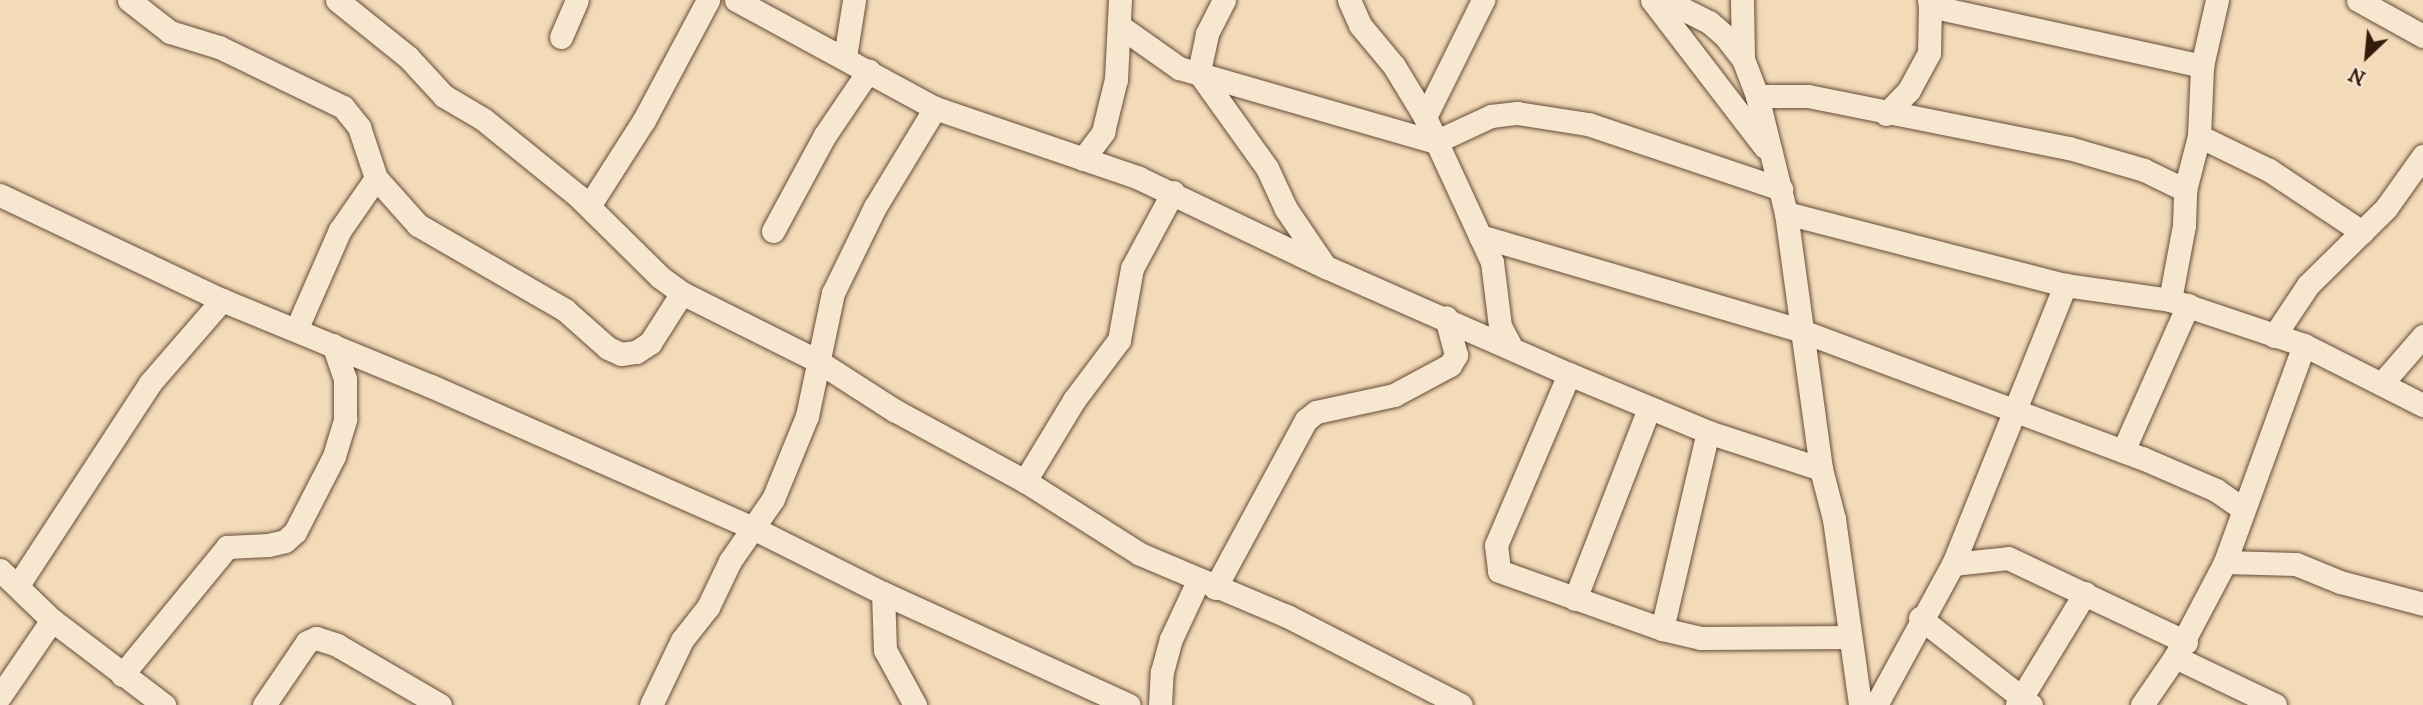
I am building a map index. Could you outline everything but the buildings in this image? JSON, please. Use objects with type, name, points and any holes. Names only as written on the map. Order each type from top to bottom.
[{"type":"street","points":[[129,0],[170,32],[219,47],[267,73],[336,102],[359,127],[376,178],[418,225],[565,310],[621,354],[636,352],[650,343],[682,293]]},
{"type":"street","points":[[337,0],[408,57],[444,96],[483,119],[589,206],[660,278],[682,293],[816,360],[894,410],[1026,481],[1123,545],[1206,585],[1287,615],[1461,705]]},
{"type":"street","points":[[561,37],[578,0]]},
{"type":"street","points":[[589,206],[644,120],[708,0]]},
{"type":"street","points":[[736,0],[935,108],[1172,192],[1326,267],[1510,345],[1648,408],[1708,432],[1821,469]]},
{"type":"street","points":[[845,57],[854,0]]},
{"type":"street","points":[[1083,159],[1103,132],[1116,79],[1122,27],[1120,0]]},
{"type":"street","points":[[1224,0],[1206,34],[1199,73],[1268,167],[1292,220],[1326,267]]},
{"type":"street","points":[[1349,0],[1360,25],[1394,66],[1425,117],[1492,262],[1500,326],[1510,345]]},
{"type":"street","points":[[1425,117],[1483,0]]},
{"type":"street","points":[[1652,0],[1775,161]]},
{"type":"street","points":[[1665,0],[1709,22],[1743,59]]},
{"type":"street","points":[[1742,0],[1743,59],[1757,96],[1786,213],[1821,469],[1834,519],[1860,705]]},
{"type":"street","points":[[2123,451],[2179,302],[2185,190],[2199,136],[2202,66],[2217,0]]},
{"type":"street","points":[[2358,0],[2423,36]]},
{"type":"street","points":[[1886,114],[1909,90],[1929,52],[1929,3],[2202,66]]},
{"type":"street","points":[[1122,27],[1165,62],[1435,142],[1491,116],[1517,113],[1588,124],[1781,188]]},
{"type":"street","points":[[773,231],[825,135],[869,70]]},
{"type":"street","points":[[1757,96],[1808,96],[2108,158],[2185,190]]},
{"type":"street","points":[[651,705],[682,640],[708,607],[730,561],[755,529],[773,499],[807,416],[816,360],[833,293],[856,243],[935,108]]},
{"type":"street","points":[[2199,136],[2269,170],[2362,232]]},
{"type":"street","points":[[2274,335],[2308,285],[2402,188],[2423,156]]},
{"type":"street","points":[[296,330],[340,230],[376,178]]},
{"type":"street","points":[[1026,481],[1074,400],[1119,340],[1132,268],[1172,192]]},
{"type":"street","points":[[0,195],[222,300],[333,345],[755,529],[883,593],[1129,705]]},
{"type":"street","points":[[1786,213],[2064,285],[2179,302],[2304,345],[2384,382],[2423,405]]},
{"type":"street","points":[[1480,236],[1802,331],[2123,451],[2216,490],[2242,508]]},
{"type":"street","points":[[1876,705],[1920,618],[1953,564],[2064,285]]},
{"type":"street","points":[[18,585],[150,383],[222,300]]},
{"type":"street","points":[[1160,705],[1162,672],[1171,639],[1306,420],[1316,412],[1394,395],[1450,365],[1456,355],[1446,317]]},
{"type":"street","points":[[2384,382],[2423,336]]},
{"type":"street","points":[[122,675],[227,547],[268,545],[285,541],[295,532],[334,456],[345,419],[345,379],[333,345]]},
{"type":"street","points":[[2143,705],[2181,649],[2225,562],[2242,508],[2304,345]]},
{"type":"street","points":[[1569,374],[1501,532],[1496,559],[1499,571],[1509,577],[1662,629],[1701,638],[1850,637]]},
{"type":"street","points":[[1575,599],[1648,408]]},
{"type":"street","points":[[1662,629],[1708,432]]},
{"type":"street","points":[[1953,564],[2008,558],[2085,593],[2275,705]]},
{"type":"street","points":[[2225,562],[2296,564],[2340,582],[2421,599]]},
{"type":"street","points":[[0,570],[52,620],[164,705]]},
{"type":"street","points":[[883,593],[885,650],[915,705]]},
{"type":"street","points":[[1920,618],[2023,703],[2085,593]]},
{"type":"street","points":[[0,696],[52,620]]},
{"type":"street","points":[[264,705],[307,642],[316,638],[337,645],[440,705]]}]
